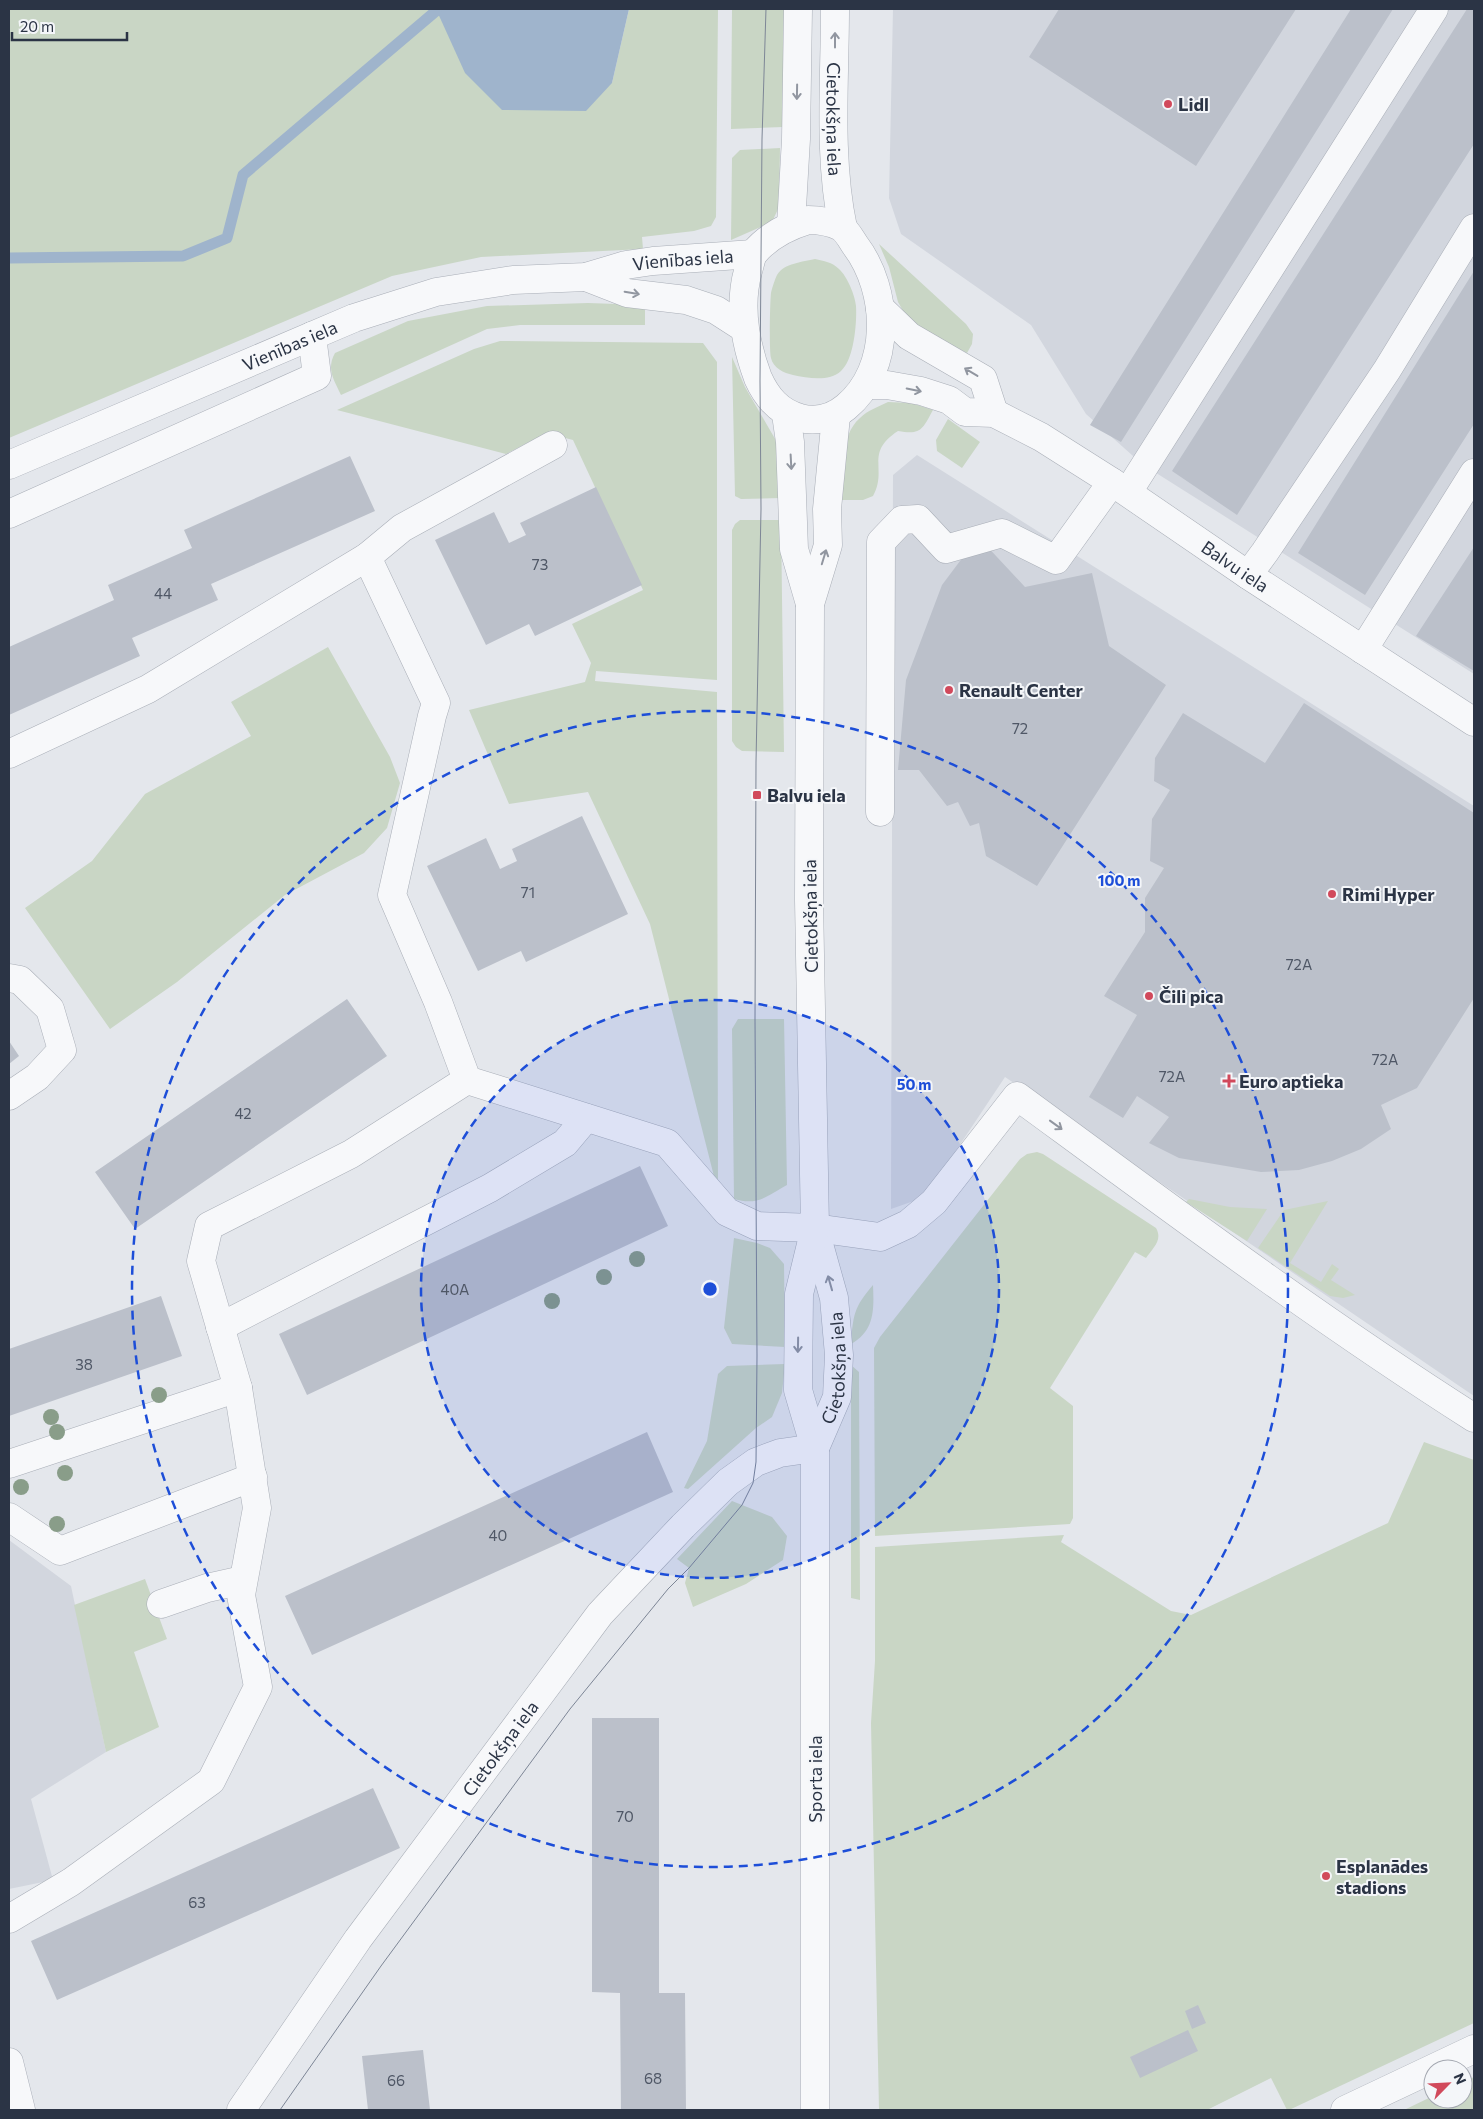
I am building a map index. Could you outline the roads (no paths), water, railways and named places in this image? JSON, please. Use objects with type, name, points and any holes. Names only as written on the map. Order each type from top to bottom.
[{"type":"street","points":[[791,225],[796,139],[798,9]]},
{"type":"street","name":"Cietokšņa iela","points":[[835,9],[834,137],[837,200],[843,228]]},
{"type":"street","points":[[880,812],[881,542],[902,520],[918,519],[946,549],[1002,533],[1056,560],[1120,487],[1434,9]]},
{"type":"street","points":[[808,220],[824,221],[843,228],[859,250],[876,288],[880,308],[881,330],[878,349],[866,385],[853,402],[836,416],[805,419],[786,414],[772,402],[760,381],[748,352],[744,328],[745,280],[753,254],[776,233],[791,225],[808,220]]},
{"type":"street","points":[[1248,575],[1387,370],[1474,228]]},
{"type":"street","name":"Vienības iela","points":[[9,465],[354,318],[436,292],[513,280],[586,278],[626,264],[753,254]]},
{"type":"street","name":"Vienības iela","points":[[586,278],[627,293],[686,300],[716,310],[744,328]]},
{"type":"street","points":[[880,308],[909,336],[983,379],[994,413]]},
{"type":"street","points":[[9,514],[317,376],[312,336]]},
{"type":"street","name":"Balvu iela","points":[[866,385],[887,384],[921,391],[949,400],[965,412],[994,413],[1041,437],[1120,487],[1248,575],[1474,722]]},
{"type":"street","name":"Cietokšņa iela","points":[[786,414],[790,442],[794,549],[810,604],[809,900],[814,1228],[798,1294],[798,1390],[815,1448]]},
{"type":"street","name":"Cietokšņa iela","points":[[810,604],[828,545],[827,509],[836,416]]},
{"type":"street","points":[[87,432],[104,471]]},
{"type":"street","points":[[9,754],[148,689],[366,557],[402,528],[553,445]]},
{"type":"street","points":[[1363,650],[1474,473]]},
{"type":"street","points":[[366,557],[436,703],[392,895],[438,1002],[467,1080]]},
{"type":"street","points":[[9,978],[20,980],[50,1009],[62,1050],[37,1077],[9,1096]]},
{"type":"street","points":[[467,1080],[667,1143],[727,1212],[757,1226],[814,1228],[880,1237],[908,1224],[934,1202],[1017,1096],[1208,1237],[1474,1418]]},
{"type":"street","points":[[9,1919],[71,1882],[212,1781],[258,1687],[241,1595],[242,1580],[257,1508],[238,1388],[201,1260],[209,1226],[351,1154],[467,1080]]},
{"type":"street","points":[[220,1327],[490,1188],[566,1143],[586,1118]]},
{"type":"street","name":"Cietokšņa iela","points":[[814,1228],[834,1298],[838,1355],[837,1397],[815,1448]]},
{"type":"street","points":[[9,1464],[238,1388]]},
{"type":"street","name":"Cietokšņa iela","points":[[240,2110],[358,1939],[600,1614],[683,1526],[728,1482],[756,1462],[780,1453],[815,1448]]},
{"type":"street","name":"Sporta iela","points":[[815,1448],[815,2110]]},
{"type":"street","points":[[9,1517],[15,1523],[60,1551],[253,1476]]},
{"type":"street","points":[[161,1604],[207,1588],[242,1580]]},
{"type":"street","points":[[1345,2110],[1474,2049]]},
{"type":"street","points":[[9,2062],[21,2110]]},
{"type":"water","points":[[436,9],[629,9],[612,83],[586,111],[502,110],[465,73]]},
{"type":"waterway","points":[[9,258],[183,256],[227,238],[243,175],[436,11]]},
{"type":"tram line","points":[[280,2110],[381,1966],[570,1709],[668,1589],[689,1568],[742,1505],[753,1483],[756,1462],[757,1356],[756,762],[761,509],[762,139],[766,9]]},
{"type":"place","name":"Lidl","points":[[1168,104]]},
{"type":"place","name":"Renault Center","points":[[949,690]]},
{"type":"place","name":"Balvu iela","points":[[757,795]]},
{"type":"place","name":"Rimi Hyper","points":[[1332,894]]},
{"type":"place","name":"Čili pica","points":[[1149,996]]},
{"type":"place","name":"Euro aptieka","points":[[1229,1081]]},
{"type":"place","name":"Esplanādes stadions","points":[[1326,1876]]}]
